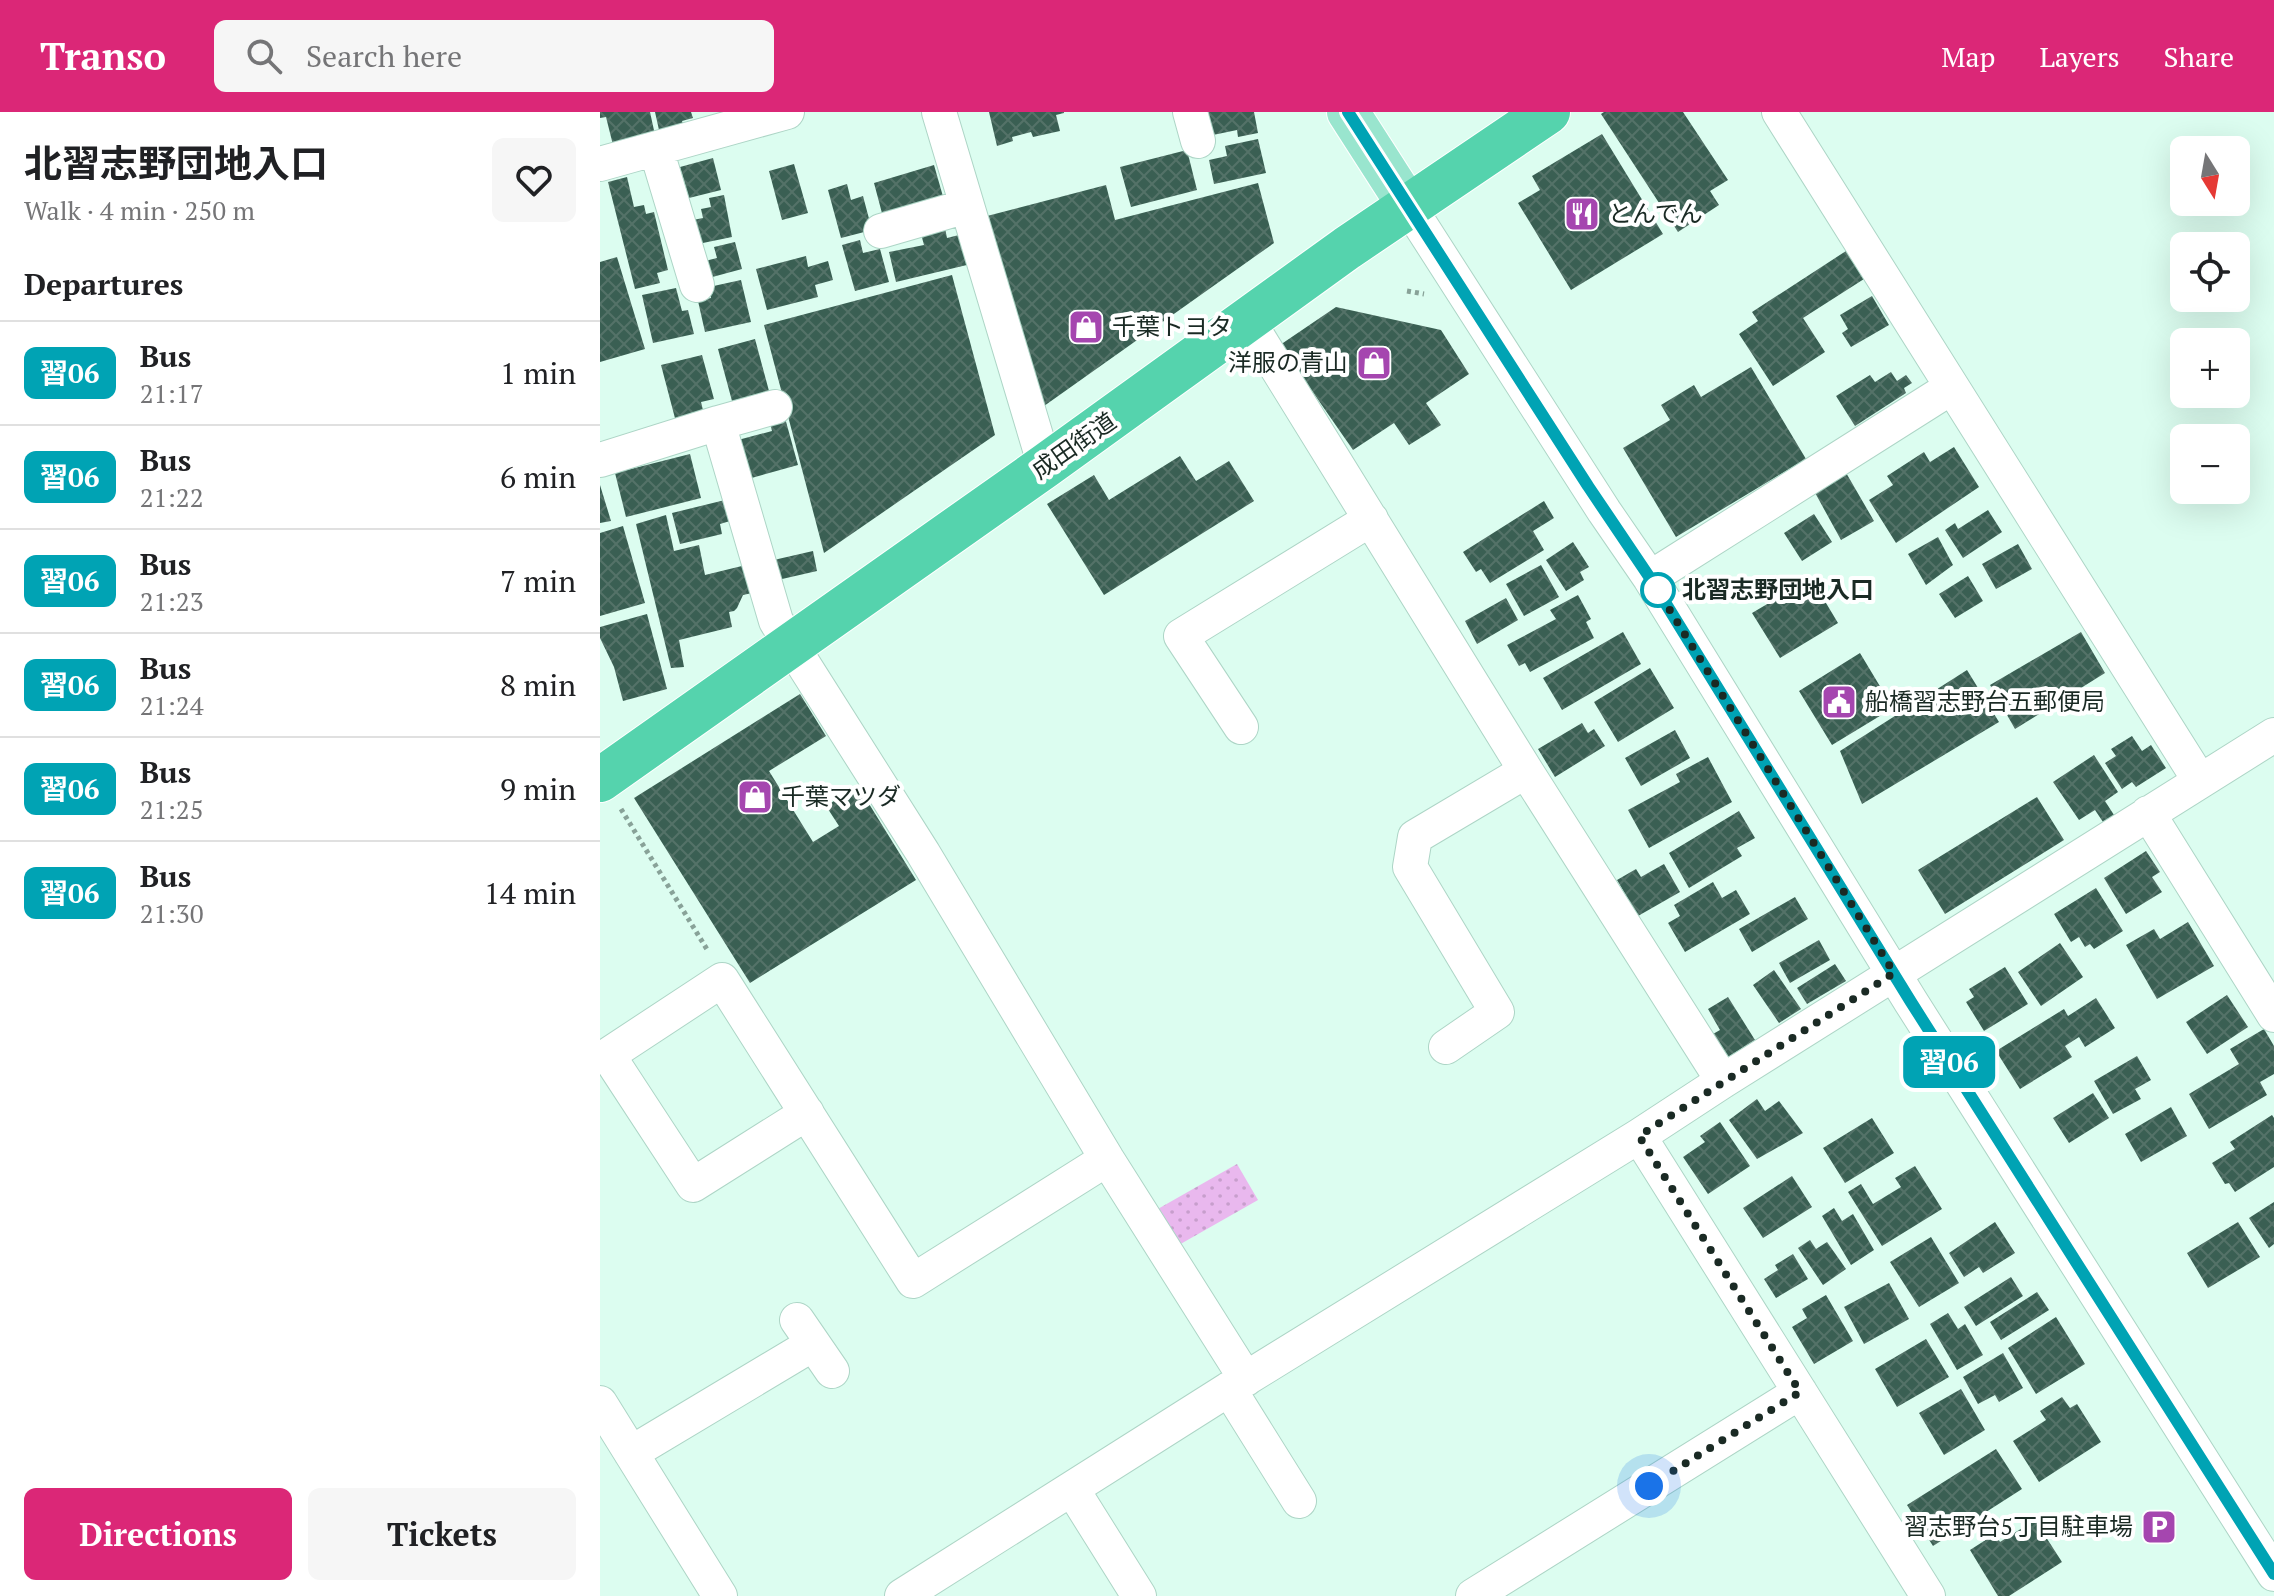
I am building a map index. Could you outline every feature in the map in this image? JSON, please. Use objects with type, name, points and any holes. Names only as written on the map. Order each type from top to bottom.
[{"type":"highway","name":"成田街道","points":[[608,791],[789,645],[1045,466],[1347,248],[1548,112]]},
{"type":"main road","points":[[1348,112],[1409,207]]},
{"type":"street","points":[[600,164],[656,149],[723,120],[787,112]]},
{"type":"street","points":[[939,112],[1045,466]]},
{"type":"street","points":[[1779,112],[2200,781]]},
{"type":"street","points":[[656,149],[697,285]]},
{"type":"street","points":[[881,231],[967,206]]},
{"type":"street","points":[[1409,207],[1650,578],[1894,973],[2274,1574]]},
{"type":"street","points":[[1248,321],[1526,771],[1723,1081]]},
{"type":"street","points":[[1650,578],[1952,387]]},
{"type":"street","points":[[600,460],[775,407]]},
{"type":"street","points":[[718,423],[776,621],[923,853],[1107,1159],[1237,1384],[1299,1501]]},
{"type":"street","points":[[1241,727],[1181,636],[1371,519]]},
{"type":"street","points":[[902,1596],[2274,735]]},
{"type":"street","points":[[1446,1047],[1497,1012],[1410,867],[1415,837],[1526,771]]},
{"type":"street","points":[[2148,813],[2274,1015]]},
{"type":"street","points":[[807,1113],[693,1185],[608,1055],[722,980],[807,1113],[913,1281],[1107,1159]]},
{"type":"street","points":[[1639,1136],[1928,1596]]},
{"type":"street","points":[[720,1596],[611,1428],[814,1345]]},
{"type":"street","points":[[1473,1596],[1800,1392]]},
{"type":"street","points":[[1072,1489],[1139,1596]]},
{"type":"path","points":[[608,791],[720,971],[722,980]]},
{"type":"shaded area","points":[[1237,1164],[1258,1200],[1177,1246],[1156,1210]]},
{"type":"building","points":[[600,112],[650,112],[655,135],[613,145],[606,117],[600,118]]},
{"type":"building","points":[[655,112],[691,112],[693,118],[659,130]]},
{"type":"building","points":[[989,112],[1064,113],[1056,115],[1060,131],[1033,137],[1031,132],[1012,137],[1013,141],[997,146]]},
{"type":"building","points":[[1208,112],[1254,112],[1258,133],[1238,137],[1237,130],[1213,135]]},
{"type":"building","points":[[1683,112],[1728,180],[1710,191],[1719,205],[1678,232],[1601,114]]},
{"type":"building","points":[[1602,134],[1663,234],[1571,290],[1518,203],[1540,190],[1532,176]]},
{"type":"building","points":[[1258,139],[1266,173],[1214,184],[1209,160],[1227,156],[1225,146]]},
{"type":"building","points":[[1187,150],[1197,190],[1131,207],[1120,167]]},
{"type":"building","points":[[713,158],[721,190],[689,198],[680,167]]},
{"type":"building","points":[[794,164],[808,213],[782,220],[769,171]]},
{"type":"building","points":[[934,165],[944,200],[883,217],[874,183]]},
{"type":"building","points":[[627,177],[634,207],[644,205],[646,214],[654,212],[668,270],[657,273],[660,283],[635,289],[608,182]]},
{"type":"building","name":"千葉トヨタ","points":[[1258,183],[1274,243],[1037,411],[987,216],[1106,185],[1115,220]]},
{"type":"building","points":[[847,184],[851,200],[863,196],[872,230],[841,238],[828,190]]},
{"type":"building","points":[[724,195],[732,237],[698,244],[693,220],[703,218],[701,209],[711,207],[709,198]]},
{"type":"building","points":[[945,228],[947,238],[963,234],[971,264],[896,282],[889,252],[924,245],[921,234]]},
{"type":"building","points":[[860,240],[863,253],[880,249],[889,282],[855,291],[842,245]]},
{"type":"building","points":[[735,242],[742,269],[705,279],[701,262],[717,258],[714,247]]},
{"type":"building","points":[[1846,251],[1864,279],[1803,318],[1825,352],[1773,386],[1739,334],[1758,321],[1752,312]]},
{"type":"building","points":[[806,256],[808,267],[828,261],[833,280],[815,285],[818,297],[767,310],[756,269]]},
{"type":"building","points":[[617,257],[645,349],[600,362],[600,262]]},
{"type":"building","points":[[952,275],[995,435],[824,553],[764,325]]},
{"type":"building","points":[[741,280],[751,322],[705,332],[698,301],[711,298],[709,287]]},
{"type":"building","points":[[676,288],[682,311],[688,310],[694,334],[653,343],[642,295]]},
{"type":"building","points":[[1872,296],[1889,325],[1851,347],[1842,333],[1848,329],[1840,315]]},
{"type":"building","points":[[1336,307],[1441,330],[1469,374],[1426,403],[1441,425],[1409,445],[1394,423],[1353,450],[1280,345]]},
{"type":"building","points":[[755,339],[769,391],[732,401],[718,349]]},
{"type":"building","points":[[702,355],[714,399],[701,402],[704,414],[676,422],[661,365]]},
{"type":"building","points":[[1751,367],[1806,459],[1676,537],[1623,448],[1670,420],[1661,405],[1694,385],[1701,397]]},
{"type":"building","points":[[1891,372],[1897,381],[1906,375],[1912,383],[1904,388],[1906,393],[1855,426],[1836,396],[1870,375],[1875,382]]},
{"type":"building","points":[[785,418],[798,465],[748,479],[738,440],[772,431],[770,423]]},
{"type":"building","points":[[1954,447],[1979,487],[1896,543],[1869,500],[1893,485],[1887,476],[1924,452],[1930,462]]},
{"type":"building","points":[[690,454],[701,498],[626,517],[615,473]]},
{"type":"building","points":[[1180,456],[1196,481],[1229,461],[1254,501],[1104,595],[1047,504],[1094,475],[1109,500]]},
{"type":"building","points":[[1845,471],[1874,521],[1841,540],[1813,489]]},
{"type":"building","points":[[600,485],[611,521],[600,523]]},
{"type":"building","points":[[725,500],[730,521],[720,524],[722,534],[680,544],[672,513]]},
{"type":"building","points":[[1544,501],[1554,518],[1533,531],[1544,550],[1490,583],[1481,569],[1476,572],[1463,552]]},
{"type":"building","points":[[1988,510],[2002,532],[1963,558],[1945,530],[1955,523],[1958,529]]},
{"type":"building","points":[[1814,514],[1832,542],[1802,561],[1784,533]]},
{"type":"building","points":[[666,515],[674,551],[699,545],[705,575],[746,565],[752,593],[743,595],[737,608],[729,612],[732,627],[679,640],[684,667],[671,668],[636,524]]},
{"type":"building","points":[[623,526],[645,603],[600,616],[600,533]]},
{"type":"building","points":[[1938,537],[1953,565],[1926,585],[1908,554]]},
{"type":"building","points":[[1573,542],[1589,567],[1580,572],[1584,580],[1566,591],[1546,560]]},
{"type":"building","points":[[2018,544],[2032,569],[1996,589],[1982,564]]},
{"type":"building","points":[[813,551],[817,571],[769,582],[765,562]]},
{"type":"building","points":[[1541,565],[1559,597],[1524,616],[1506,584]]},
{"type":"building","points":[[1968,576],[1983,601],[1955,618],[1939,594]]},
{"type":"building","points":[[1811,578],[1838,623],[1780,658],[1752,613]]},
{"type":"building","points":[[1578,595],[1591,619],[1586,622],[1594,638],[1530,672],[1525,663],[1519,666],[1507,645],[1556,619],[1550,610]]},
{"type":"building","points":[[1506,598],[1518,620],[1477,644],[1465,621]]},
{"type":"building","points":[[647,614],[667,689],[623,701],[614,667],[600,638],[600,627]]},
{"type":"building","points":[[1623,632],[1641,664],[1562,710],[1543,678]]},
{"type":"building","points":[[2081,632],[2105,673],[2015,729],[1990,685]]},
{"type":"building","points":[[1860,653],[1893,708],[1832,745],[1799,691]]},
{"type":"building","points":[[1650,668],[1674,708],[1618,742],[1594,702]]},
{"type":"building","points":[[1967,670],[1999,722],[1862,804],[1840,751]]},
{"type":"building","points":[[800,694],[826,736],[769,771],[813,842],[839,826],[826,806],[858,786],[916,880],[750,983],[634,798]]},
{"type":"building","points":[[1582,723],[1588,733],[1594,729],[1605,746],[1555,777],[1538,749]]},
{"type":"building","points":[[1675,730],[1690,758],[1641,786],[1625,758]]},
{"type":"building","points":[[2132,736],[2142,751],[2151,745],[2166,768],[2136,787],[2132,782],[2122,789],[2105,763],[2116,756],[2111,749]]},
{"type":"building","points":[[2094,755],[2118,792],[2105,801],[2114,815],[2103,822],[2095,810],[2079,820],[2053,782]]},
{"type":"building","points":[[1708,757],[1732,802],[1649,848],[1628,810],[1680,782],[1676,774]]},
{"type":"building","points":[[2037,797],[2064,840],[1945,914],[1918,870]]},
{"type":"building","points":[[1739,811],[1755,838],[1737,848],[1742,856],[1689,888],[1669,853]]},
{"type":"building","points":[[2146,851],[2160,872],[2152,877],[2162,892],[2126,914],[2104,878]]},
{"type":"building","points":[[1664,864],[1680,892],[1638,916],[1617,880],[1636,869],[1641,877]]},
{"type":"building","points":[[1713,882],[1722,898],[1736,890],[1750,914],[1685,952],[1668,923],[1680,916],[1674,905]]},
{"type":"building","points":[[2096,888],[2123,931],[2094,949],[2090,944],[2085,947],[2079,937],[2071,942],[2054,914]]},
{"type":"building","points":[[1795,897],[1808,919],[1752,952],[1739,929]]},
{"type":"building","points":[[2188,922],[2214,966],[2157,999],[2126,945],[2154,929],[2160,939]]},
{"type":"building","points":[[1819,940],[1830,960],[1790,983],[1779,963]]},
{"type":"building","points":[[2060,943],[2083,977],[2041,1006],[2018,972]]},
{"type":"building","points":[[1835,964],[1846,981],[1807,1004],[1797,988]]},
{"type":"building","points":[[2005,967],[2028,1004],[1984,1031],[1966,1002],[1974,997],[1969,989]]},
{"type":"building","points":[[1774,970],[1801,1009],[1779,1023],[1753,985]]},
{"type":"building","points":[[2227,995],[2248,1027],[2207,1054],[2186,1022]]},
{"type":"building","points":[[1728,997],[1755,1040],[1728,1057],[1713,1034],[1720,1030],[1708,1009]]},
{"type":"building","points":[[2096,998],[2115,1028],[2085,1047],[2079,1037],[2065,1046],[2072,1057],[2020,1089],[1996,1051],[2064,1009],[2068,1016]]},
{"type":"building","points":[[2264,1029],[2274,1046],[2274,1074],[2260,1082],[2267,1095],[2209,1129],[2189,1094],[2239,1064],[2230,1049]]},
{"type":"building","points":[[2137,1056],[2151,1080],[2135,1089],[2141,1099],[2113,1114],[2094,1081]]},
{"type":"building","points":[[2093,1093],[2109,1118],[2069,1143],[2053,1118]]},
{"type":"building","points":[[1757,1099],[1765,1111],[1779,1101],[1803,1133],[1757,1159],[1729,1120]]},
{"type":"building","points":[[2171,1107],[2187,1136],[2141,1162],[2125,1134]]},
{"type":"building","points":[[2272,1115],[2274,1167],[2235,1192],[2229,1183],[2225,1184],[2212,1163],[2235,1149],[2230,1142]]},
{"type":"building","points":[[1872,1118],[1894,1153],[1845,1183],[1823,1148]]},
{"type":"building","points":[[1720,1122],[1750,1166],[1708,1194],[1683,1157],[1705,1142],[1700,1136]]},
{"type":"building","points":[[1915,1166],[1942,1209],[1882,1246],[1848,1192],[1861,1184],[1873,1204],[1901,1187],[1895,1178]]},
{"type":"building","points":[[1792,1176],[1812,1207],[1763,1238],[1743,1208]]},
{"type":"building","points":[[2274,1202],[2274,1244],[2269,1248],[2249,1218]]},
{"type":"building","points":[[1834,1208],[1842,1221],[1853,1214],[1874,1250],[1851,1265],[1822,1216]]},
{"type":"building","points":[[1995,1222],[2015,1253],[1983,1273],[1979,1267],[1964,1277],[1949,1253]]},
{"type":"building","points":[[2238,1222],[2260,1257],[2208,1288],[2187,1253]]},
{"type":"building","points":[[1931,1237],[1959,1283],[1919,1307],[1890,1262]]},
{"type":"building","points":[[1810,1240],[1816,1249],[1827,1242],[1846,1269],[1823,1285],[1798,1248]]},
{"type":"building","points":[[1793,1254],[1808,1279],[1776,1298],[1764,1279],[1778,1270],[1775,1265]]},
{"type":"building","points":[[2011,1277],[2023,1296],[1976,1326],[1964,1307]]},
{"type":"building","points":[[1889,1283],[1909,1319],[1864,1344],[1844,1307]]},
{"type":"building","points":[[2037,1292],[2049,1310],[2001,1340],[1990,1322]]},
{"type":"building","points":[[1826,1295],[1853,1341],[1814,1364],[1792,1327],[1807,1318],[1802,1309]]},
{"type":"building","points":[[1948,1313],[1958,1329],[1965,1324],[1983,1355],[1957,1370],[1930,1324]]},
{"type":"building","points":[[2056,1317],[2085,1364],[2036,1394],[2008,1348]]},
{"type":"building","points":[[1926,1339],[1949,1377],[1897,1407],[1875,1369]]},
{"type":"building","points":[[2003,1353],[2023,1388],[1999,1402],[1995,1395],[1978,1404],[1963,1377]]},
{"type":"building","points":[[1961,1389],[1985,1430],[1944,1455],[1919,1413]]},
{"type":"building","points":[[2062,1397],[2070,1408],[2077,1404],[2101,1442],[2039,1482],[2013,1441],[2046,1420],[2040,1411]]},
{"type":"building","points":[[1996,1449],[2022,1489],[1933,1546],[1907,1505]]},
{"type":"building","points":[[2035,1520],[2062,1562],[2009,1596],[1998,1596],[1970,1550],[1995,1534],[2000,1542]]},
{"type":"bus line","name":"習06","points":[[1348,112],[1650,578],[1911,1002],[2274,1574]]},
{"type":"place","name":"とんでん","points":[[1582,214]]},
{"type":"place","name":"千葉トヨタ","points":[[1086,327]]},
{"type":"place","name":"洋服の青山","points":[[1374,363]]},
{"type":"place","name":"北習志野団地入口","points":[[1658,590]]},
{"type":"place","name":"船橋習志野台五郵便局","points":[[1839,702]]},
{"type":"place","name":"千葉マツダ","points":[[755,797]]},
{"type":"place","name":"習志野台5丁目駐車場","points":[[2159,1527]]},
{"type":"route","points":[[1649,1486],[1800,1392],[1639,1136],[1894,973],[1650,578],[1658,590]]}]
